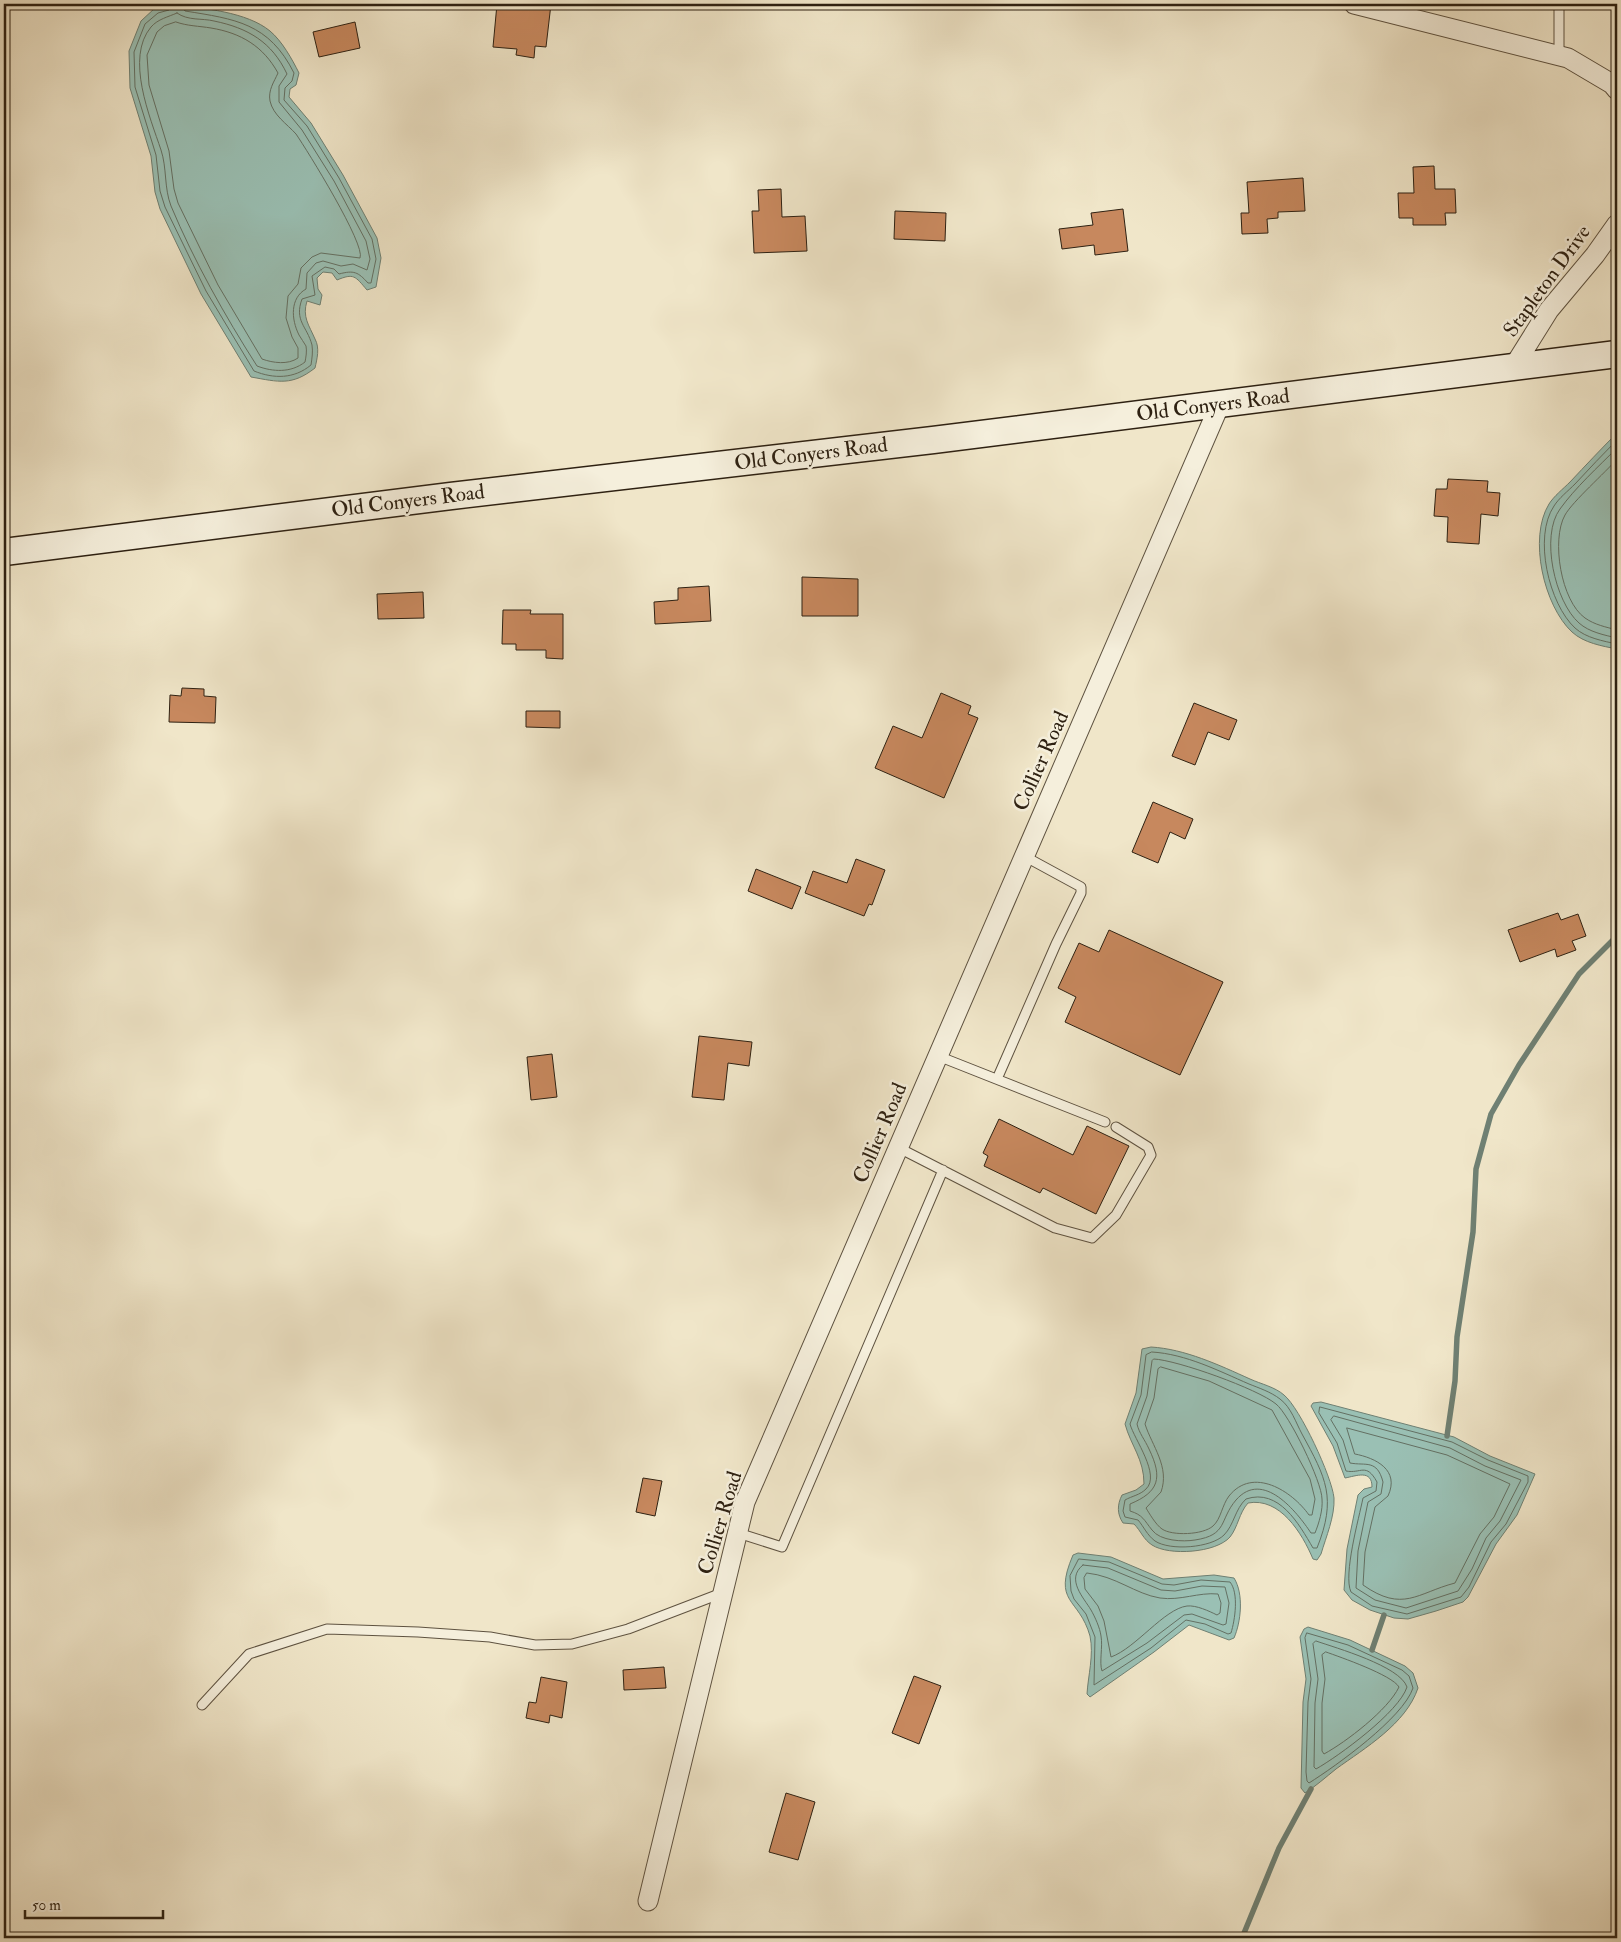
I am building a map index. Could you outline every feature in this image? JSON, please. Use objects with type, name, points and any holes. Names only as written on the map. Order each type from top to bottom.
[{"type":"street","points":[[1354,4],[1568,58],[1612,84],[1617,90]]},
{"type":"street","name":"Stapleton Drive","points":[[1514,366],[1549,310],[1595,255],[1617,224]]},
{"type":"street","name":"Old Conyers Road","points":[[4,552],[451,496],[933,440],[1617,354]]},
{"type":"street","name":"Collier Road","points":[[648,1901],[745,1502],[1220,404]]},
{"type":"lane","points":[[1558,56],[1559,4]]},
{"type":"lane","points":[[997,1080],[1056,944],[1081,893],[1081,887],[1024,856]]},
{"type":"lane","points":[[938,1056],[1105,1122]]},
{"type":"lane","points":[[898,1148],[1055,1228],[1092,1238],[1116,1215],[1151,1155],[1148,1147],[1116,1127]]},
{"type":"lane","points":[[738,1532],[782,1547],[943,1170]]},
{"type":"lane","points":[[202,1705],[248,1654],[327,1629],[481,1636],[535,1645],[572,1644],[628,1629],[722,1593]]},
{"type":"water","points":[[174,5],[224,12],[249,19],[270,31],[279,40],[299,73],[296,85],[290,89],[289,97],[311,123],[343,175],[377,238],[381,258],[376,287],[367,290],[354,277],[351,276],[337,280],[332,273],[323,272],[317,278],[318,289],[322,295],[320,305],[307,301],[305,312],[317,342],[318,353],[315,368],[299,378],[277,381],[251,377],[201,294],[160,209],[155,192],[151,156],[130,88],[129,51],[141,21],[155,8]]},
{"type":"water","points":[[1617,433],[1617,649],[1593,644],[1582,639],[1572,632],[1562,620],[1547,589],[1542,571],[1540,535],[1543,518],[1549,504]]},
{"type":"water","points":[[1151,1347],[1189,1354],[1214,1363],[1276,1390],[1291,1402],[1322,1460],[1334,1498],[1330,1526],[1321,1554],[1317,1560],[1313,1559],[1303,1538],[1280,1511],[1260,1503],[1248,1503],[1230,1537],[1223,1542],[1214,1547],[1192,1551],[1169,1551],[1152,1545],[1144,1538],[1134,1524],[1123,1523],[1118,1509],[1122,1495],[1136,1490],[1144,1484],[1140,1460],[1125,1424],[1136,1393],[1142,1349]]},
{"type":"water","points":[[1321,1402],[1454,1437],[1490,1456],[1535,1474],[1517,1515],[1496,1544],[1468,1597],[1463,1602],[1408,1619],[1394,1618],[1370,1610],[1352,1600],[1344,1590],[1347,1549],[1358,1495],[1364,1489],[1372,1487],[1369,1478],[1363,1475],[1345,1478],[1333,1446],[1311,1406],[1313,1403]]},
{"type":"water","points":[[1078,1553],[1111,1557],[1163,1579],[1214,1575],[1234,1578],[1239,1592],[1240,1608],[1234,1638],[1229,1640],[1189,1625],[1090,1697],[1087,1694],[1091,1658],[1090,1636],[1085,1623],[1066,1592],[1065,1583],[1073,1555]]},
{"type":"water","points":[[1308,1627],[1350,1640],[1405,1666],[1413,1673],[1418,1688],[1404,1713],[1394,1724],[1372,1744],[1305,1793],[1301,1788],[1303,1702],[1306,1679],[1300,1637],[1304,1629]]},
{"type":"building","points":[[497,4],[551,4],[546,47],[535,46],[534,58],[516,55],[517,49],[493,47]]},
{"type":"building","points":[[355,22],[360,48],[319,57],[313,32]]},
{"type":"building","points":[[1434,166],[1435,189],[1455,189],[1456,213],[1445,213],[1446,225],[1413,225],[1413,218],[1399,218],[1398,193],[1414,193],[1413,167]]},
{"type":"building","points":[[1303,178],[1305,211],[1278,212],[1278,218],[1267,219],[1268,233],[1242,234],[1241,213],[1249,213],[1247,182]]},
{"type":"building","points":[[781,189],[782,217],[805,216],[807,251],[754,253],[752,211],[759,211],[758,190]]},
{"type":"building","points":[[1123,209],[1128,251],[1095,255],[1094,245],[1062,249],[1059,229],[1093,225],[1091,213]]},
{"type":"building","points":[[895,211],[946,213],[945,241],[894,239]]},
{"type":"building","points":[[1448,479],[1488,481],[1487,492],[1500,493],[1498,516],[1481,514],[1479,544],[1447,542],[1448,517],[1434,516],[1436,489],[1447,489]]},
{"type":"building","points":[[802,577],[858,579],[858,616],[802,616]]},
{"type":"building","points":[[709,586],[711,621],[655,624],[654,602],[678,600],[678,588]]},
{"type":"building","points":[[423,592],[424,618],[378,619],[377,594]]},
{"type":"building","points":[[503,610],[531,610],[530,614],[563,614],[563,659],[546,658],[546,650],[516,650],[516,644],[502,644]]},
{"type":"building","points":[[182,688],[204,689],[204,696],[216,697],[215,723],[169,722],[170,695],[181,696]]},
{"type":"building","points":[[941,693],[971,706],[968,714],[978,718],[944,798],[875,768],[893,726],[922,738]]},
{"type":"building","points":[[1194,703],[1237,720],[1229,740],[1208,732],[1195,765],[1172,756]]},
{"type":"building","points":[[526,711],[560,711],[560,728],[526,727]]},
{"type":"building","points":[[1153,802],[1193,819],[1185,839],[1170,832],[1158,863],[1132,852]]},
{"type":"building","points":[[856,859],[885,870],[872,905],[869,904],[864,916],[805,893],[813,871],[847,883]]},
{"type":"building","points":[[756,869],[801,887],[792,909],[748,891]]},
{"type":"building","points":[[1558,913],[1561,920],[1578,914],[1586,936],[1572,941],[1576,950],[1557,957],[1555,949],[1520,962],[1508,930]]},
{"type":"building","points":[[1109,930],[1223,982],[1180,1075],[1065,1022],[1076,997],[1058,988],[1079,943],[1099,952]]},
{"type":"building","points":[[699,1036],[752,1042],[749,1066],[728,1063],[724,1100],[692,1097]]},
{"type":"building","points":[[552,1054],[557,1097],[531,1100],[527,1057]]},
{"type":"building","points":[[999,1119],[1073,1155],[1087,1126],[1129,1146],[1096,1214],[1043,1188],[1040,1193],[984,1166],[988,1156],[983,1153]]},
{"type":"building","points":[[643,1478],[662,1481],[655,1516],[636,1512]]},
{"type":"building","points":[[664,1667],[666,1688],[624,1690],[623,1670]]},
{"type":"building","points":[[914,1676],[941,1686],[919,1744],[892,1733]]},
{"type":"building","points":[[541,1677],[567,1682],[562,1718],[550,1715],[549,1723],[526,1718],[529,1702],[536,1703]]},
{"type":"building","points":[[786,1793],[815,1802],[798,1860],[769,1852]]},
{"type":"waterway","points":[[1447,1436],[1455,1381],[1457,1337],[1473,1232],[1476,1169],[1491,1114],[1519,1065],[1579,974],[1617,936]]},
{"type":"waterway","points":[[1372,1650],[1384,1615]]},
{"type":"waterway","points":[[1242,1938],[1279,1848],[1311,1789]]}]
